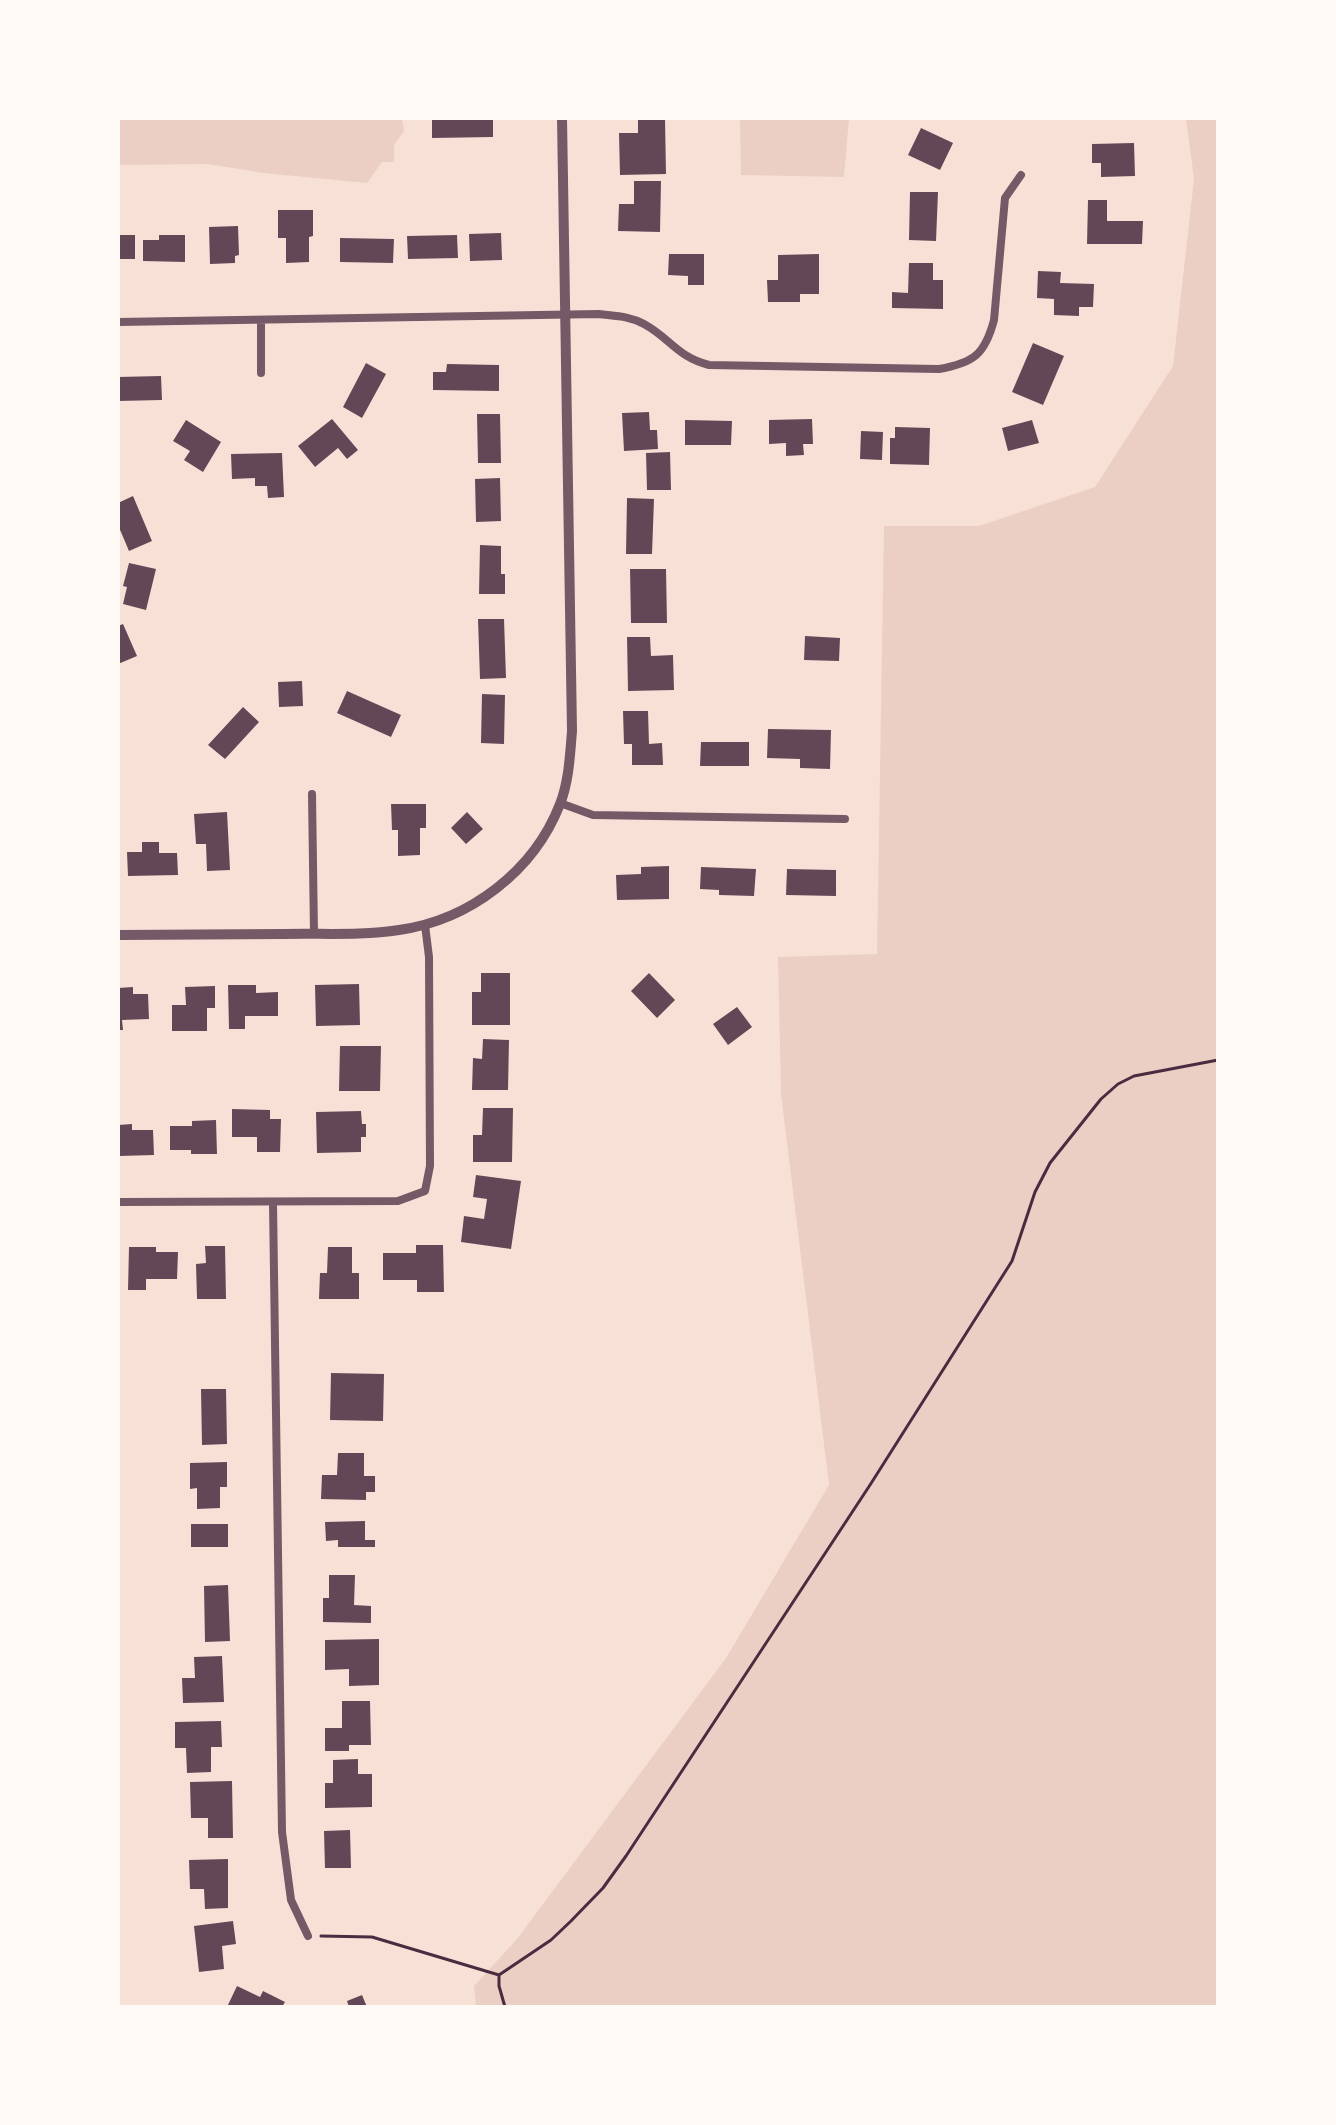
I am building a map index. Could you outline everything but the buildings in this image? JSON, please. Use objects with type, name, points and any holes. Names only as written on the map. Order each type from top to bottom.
[{"type":"street","points":[[118,935],[376,933],[425,925],[463,910],[502,884],[539,842],[560,803],[570,760],[573,719],[562,118]]},
{"type":"street","points":[[118,322],[566,315],[626,317],[660,334],[678,352],[709,365],[939,369],[960,366],[977,356],[989,339],[994,320],[1005,198],[1021,175]]},
{"type":"street","points":[[261,320],[261,373]]},
{"type":"street","points":[[312,794],[314,934]]},
{"type":"street","points":[[560,803],[593,815],[845,819]]},
{"type":"street","points":[[118,1202],[398,1201],[425,1191],[430,1166],[429,957],[425,925]]},
{"type":"street","points":[[273,1203],[282,1832],[291,1900],[308,1936]]},
{"type":"path","points":[[499,1975],[551,1940],[603,1888],[626,1856],[870,1485],[1012,1261],[1035,1192],[1059,1153],[1101,1099],[1118,1084],[1150,1073],[1218,1060]]},
{"type":"path","points":[[308,1936],[372,1937],[499,1975]]},
{"type":"path","points":[[499,1975],[505,2007]]},
{"type":"shaded area","points":[[118,118],[402,118],[404,131],[394,145],[394,162],[382,162],[367,183],[263,173],[208,164],[118,165]]},
{"type":"shaded area","points":[[740,118],[849,118],[844,177],[741,175]]},
{"type":"shaded area","points":[[1186,118],[1218,118],[1218,2007],[476,2007],[474,1986],[517,1939],[726,1658],[829,1485],[781,1094],[778,957],[877,954],[884,526],[979,526],[1095,487],[1173,366],[1194,179]]}]
